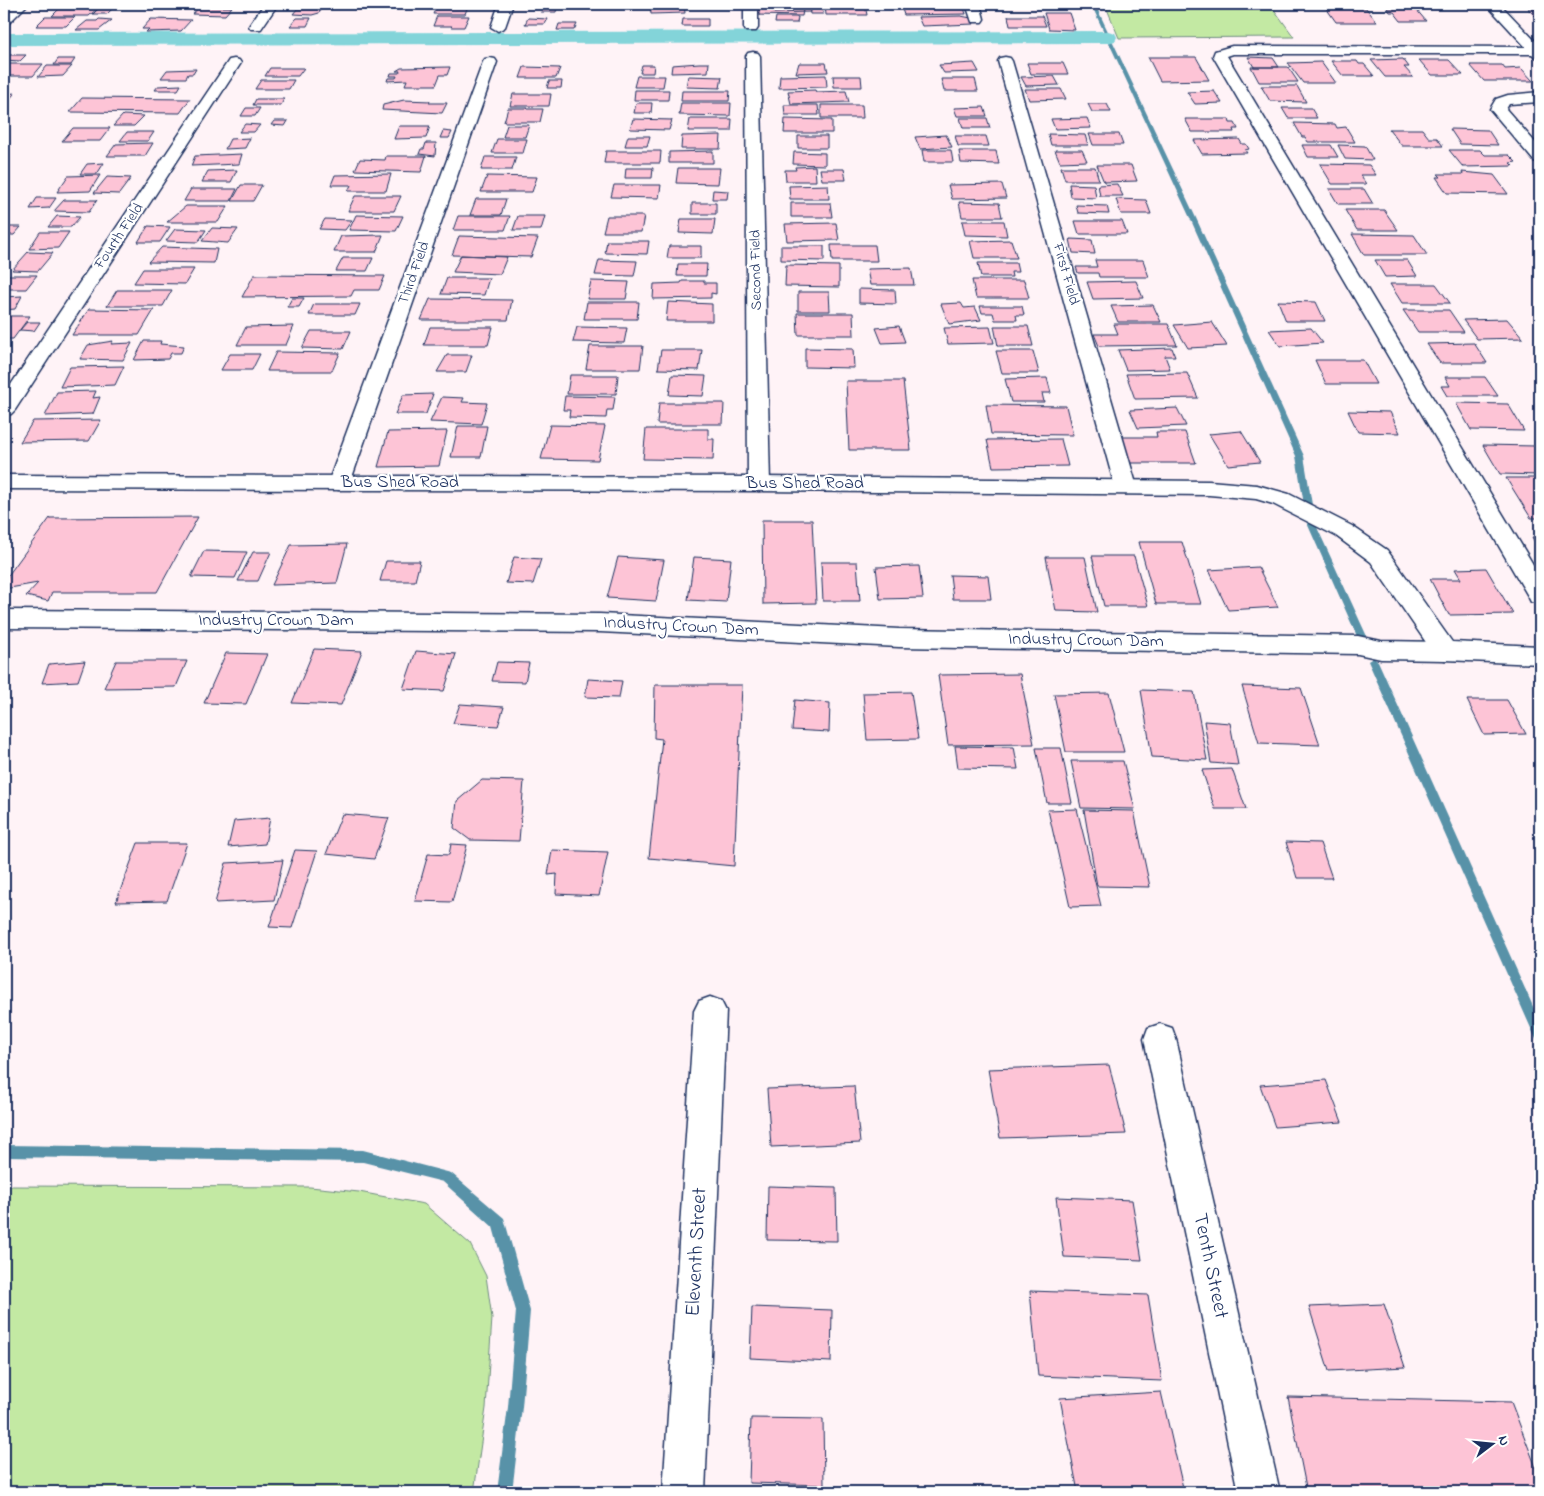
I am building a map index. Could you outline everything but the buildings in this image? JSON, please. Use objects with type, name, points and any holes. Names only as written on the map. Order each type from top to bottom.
[{"type":"street","points":[[4,20],[21,4]]},
{"type":"street","points":[[256,26],[271,4]]},
{"type":"street","points":[[498,27],[506,4]]},
{"type":"street","points":[[751,4],[751,28]]},
{"type":"street","points":[[973,4],[976,19]]},
{"type":"street","points":[[1493,4],[1522,33],[1539,46]]},
{"type":"street","points":[[1539,46],[1232,50],[1220,54],[1220,56],[1540,596]]},
{"type":"street","name":"Second Field","points":[[753,56],[759,484]]},
{"type":"street","name":"First Field","points":[[1005,61],[1126,487]]},
{"type":"street","name":"Third Field","points":[[339,483],[490,62]]},
{"type":"street","name":"Fourth Field","points":[[4,410],[234,63]]},
{"type":"street","points":[[1540,97],[1501,102],[1498,109],[1540,158]]},
{"type":"street","name":"Bus Shed Road","points":[[4,482],[759,484],[1209,488],[1257,492],[1281,499],[1344,531],[1379,556],[1445,651]]},
{"type":"street","name":"Industry Crown Dam","points":[[4,619],[600,622],[899,638],[1358,645],[1381,650],[1445,651]]},
{"type":"street","points":[[1445,651],[1540,655]]},
{"type":"street","name":"Eleventh Street","points":[[684,1492],[710,1011]]},
{"type":"street","name":"Tenth Street","points":[[1160,1039],[1259,1492]]},
{"type":"green space","points":[[1105,4],[1270,4],[1294,37],[1119,38]]},
{"type":"green space","points":[[4,1186],[310,1187],[359,1192],[424,1204],[470,1244],[486,1276],[492,1318],[486,1408],[474,1492],[4,1492]]},
{"type":"waterway","points":[[1093,4],[1193,218],[1300,456],[1311,523],[1365,643]]},
{"type":"waterway","points":[[4,39],[1108,37]]},
{"type":"waterway","points":[[1373,661],[1540,1035]]},
{"type":"waterway","points":[[4,1151],[363,1156],[446,1177],[499,1223],[523,1311],[515,1407],[505,1492]]}]
